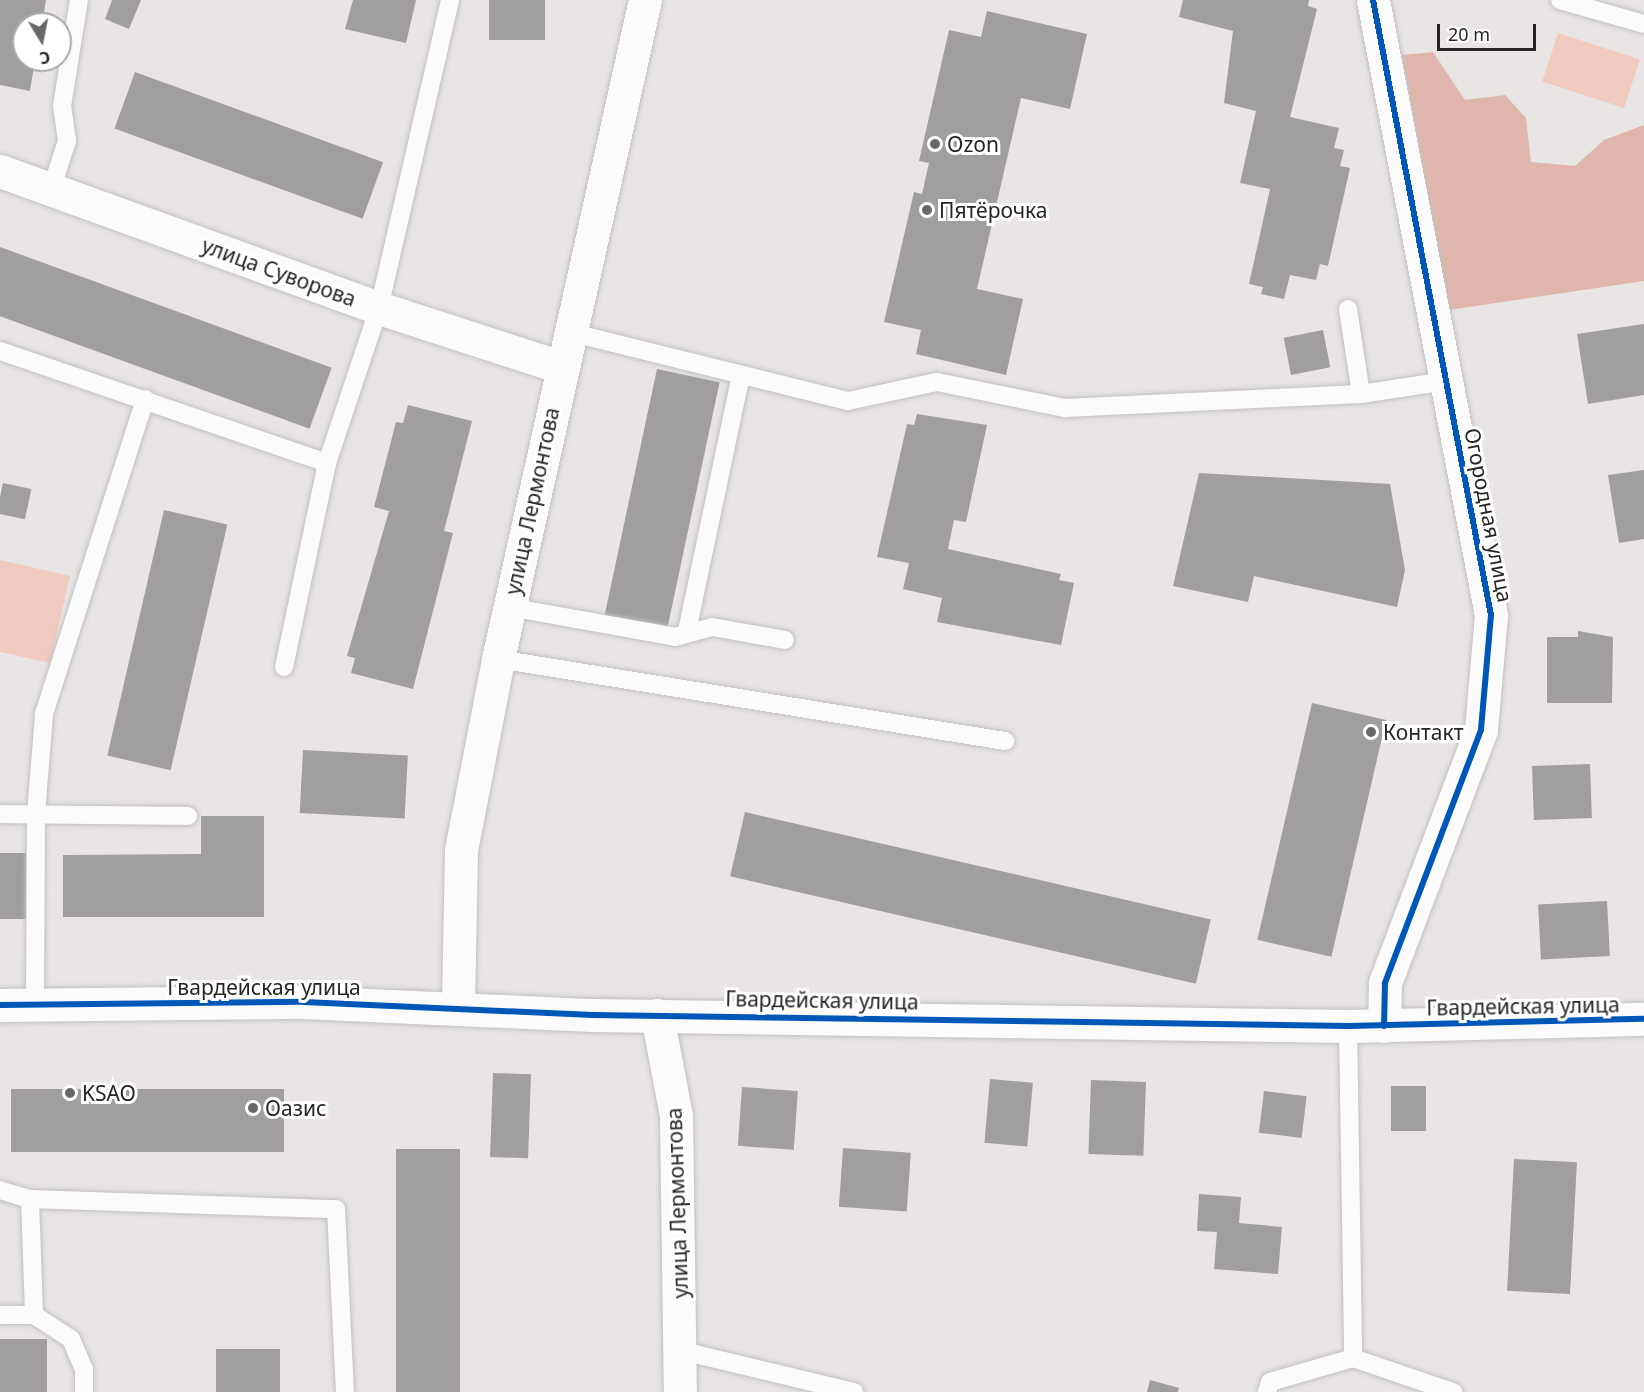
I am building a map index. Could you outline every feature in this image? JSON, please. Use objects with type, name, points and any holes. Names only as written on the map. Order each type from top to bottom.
[{"type":"street","name":"улица Лермонтова","points":[[458,1006],[461,850],[509,607],[645,0]]},
{"type":"street","name":"Огородная улица","points":[[1373,0],[1491,615],[1481,730],[1385,983],[1384,1026]]},
{"type":"street","name":"улица Суворова","points":[[0,171],[379,308],[561,367]]},
{"type":"street","name":"Гвардейская улица","points":[[0,1005],[458,1006],[657,1014],[1348,1026],[1644,1019]]},
{"type":"street","name":"улица Лермонтова","points":[[657,1014],[676,1116],[683,1351],[680,1392]]},
{"type":"lane","points":[[51,190],[67,141],[62,106],[79,0]]},
{"type":"lane","points":[[285,667],[327,463],[379,308],[450,0]]},
{"type":"lane","points":[[1560,0],[1644,24]]},
{"type":"lane","points":[[1348,309],[1361,394]]},
{"type":"lane","points":[[569,332],[848,401],[937,382],[1065,408],[1361,394],[1446,381]]},
{"type":"lane","points":[[0,351],[327,463]]},
{"type":"lane","points":[[687,631],[741,375]]},
{"type":"lane","points":[[35,1004],[36,814],[44,714],[145,399]]},
{"type":"lane","points":[[509,607],[675,637],[687,631],[712,627],[785,640]]},
{"type":"lane","points":[[498,659],[1005,741]]},
{"type":"lane","points":[[0,814],[188,816]]},
{"type":"lane","points":[[1348,1026],[1353,1358]]},
{"type":"lane","points":[[0,1190],[30,1199],[336,1209],[345,1392]]},
{"type":"lane","points":[[30,1199],[34,1315]]},
{"type":"lane","points":[[0,1315],[34,1315],[71,1340],[84,1370],[84,1392]]},
{"type":"lane","points":[[683,1351],[854,1392]]},
{"type":"lane","points":[[1267,1392],[1270,1382],[1353,1358],[1453,1392]]},
{"type":"shaded area","points":[[1558,33],[1640,60],[1624,108],[1542,82]]},
{"type":"shaded area","points":[[1433,52],[1465,100],[1505,95],[1526,118],[1531,162],[1575,166],[1604,140],[1644,125],[1644,281],[1449,310],[1402,55]]},
{"type":"shaded area","points":[[0,560],[70,576],[50,663],[0,652]]},
{"type":"building","points":[[0,0],[46,0],[44,12],[12,12],[12,72],[33,72],[30,91],[0,85]]},
{"type":"building","points":[[112,0],[141,0],[129,29],[105,19]]},
{"type":"building","points":[[353,0],[416,0],[406,43],[345,29]]},
{"type":"building","points":[[489,0],[545,0],[545,40],[489,40]]},
{"type":"building","points":[[1183,0],[1309,0],[1308,6],[1317,9],[1290,117],[1339,128],[1334,148],[1344,150],[1340,166],[1350,168],[1328,266],[1320,264],[1316,280],[1290,275],[1284,299],[1261,294],[1263,287],[1249,284],[1270,189],[1240,183],[1256,111],[1224,103],[1233,31],[1179,17]]},
{"type":"building","points":[[987,11],[1087,34],[1070,109],[1021,98],[977,289],[1023,299],[1006,375],[916,354],[921,330],[884,322],[914,192],[922,194],[929,163],[919,161],[949,30],[981,37]]},
{"type":"building","points":[[135,72],[383,162],[363,219],[114,128]]},
{"type":"building","points":[[0,247],[332,368],[309,429],[0,316]]},
{"type":"building","points":[[1644,324],[1644,395],[1588,404],[1577,334]]},
{"type":"building","points":[[1323,330],[1330,367],[1291,375],[1284,338]]},
{"type":"building","points":[[657,369],[720,382],[667,630],[604,616]]},
{"type":"building","points":[[408,405],[472,421],[444,531],[453,533],[413,689],[351,673],[355,658],[347,656],[389,511],[374,507],[396,422],[403,423]]},
{"type":"building","points":[[917,414],[987,425],[966,522],[954,520],[948,549],[1061,574],[1059,580],[1074,583],[1061,645],[937,622],[942,598],[903,589],[909,563],[877,557],[907,424],[914,425]]},
{"type":"building","points":[[1644,470],[1644,539],[1619,543],[1608,475]]},
{"type":"building","points":[[1199,473],[1390,484],[1405,570],[1397,607],[1254,576],[1248,602],[1173,586]]},
{"type":"building","points":[[3,483],[31,489],[25,519],[0,514]]},
{"type":"building","points":[[164,510],[227,525],[171,770],[107,756]]},
{"type":"building","points":[[1578,631],[1613,637],[1612,703],[1547,703],[1547,637],[1578,637]]},
{"type":"building","points":[[1312,703],[1386,720],[1331,957],[1257,940]]},
{"type":"building","points":[[303,750],[408,755],[405,818],[300,813]]},
{"type":"building","points":[[1590,764],[1592,818],[1534,820],[1532,766]]},
{"type":"building","points":[[745,812],[1211,920],[1196,984],[730,876]]},
{"type":"building","points":[[201,816],[264,816],[264,917],[63,917],[63,855],[201,854]]},
{"type":"building","points":[[0,853],[26,853],[26,919],[0,919]]},
{"type":"building","points":[[1607,901],[1610,956],[1541,960],[1538,905]]},
{"type":"building","points":[[493,1073],[531,1074],[528,1158],[490,1157]]},
{"type":"building","points":[[990,1079],[1033,1083],[1027,1147],[984,1143]]},
{"type":"building","points":[[1091,1080],[1146,1082],[1143,1156],[1088,1154]]},
{"type":"building","points":[[1391,1086],[1426,1086],[1426,1131],[1391,1131]]},
{"type":"building","points":[[742,1087],[798,1091],[794,1150],[738,1146]]},
{"type":"building","points":[[11,1089],[284,1089],[284,1152],[11,1152]]},
{"type":"building","points":[[1264,1091],[1307,1096],[1302,1138],[1259,1133]]},
{"type":"building","points":[[843,1148],[911,1153],[907,1212],[839,1207]]},
{"type":"building","points":[[396,1149],[460,1149],[460,1392],[396,1392]]},
{"type":"building","points":[[1514,1159],[1577,1162],[1570,1294],[1507,1291]]},
{"type":"building","points":[[1199,1194],[1241,1197],[1239,1223],[1282,1227],[1278,1274],[1214,1269],[1217,1232],[1197,1231]]},
{"type":"building","points":[[0,1339],[47,1339],[47,1392],[0,1392]]},
{"type":"building","points":[[216,1349],[280,1349],[280,1392],[216,1392]]},
{"type":"building","points":[[1150,1380],[1179,1388],[1178,1392],[1147,1392]]},
{"type":"cycle path","points":[[1373,0],[1491,615],[1481,730],[1385,983],[1384,1026]]},
{"type":"cycle path","points":[[0,1005],[304,1002],[593,1015],[1348,1026],[1644,1019]]},
{"type":"place","name":"Ozon","points":[[935,144]]},
{"type":"place","name":"Пятёрочка","points":[[927,210]]},
{"type":"place","name":"Контакт","points":[[1371,732]]},
{"type":"place","name":"KSAO","points":[[70,1093]]},
{"type":"place","name":"Оазис","points":[[253,1108]]}]
